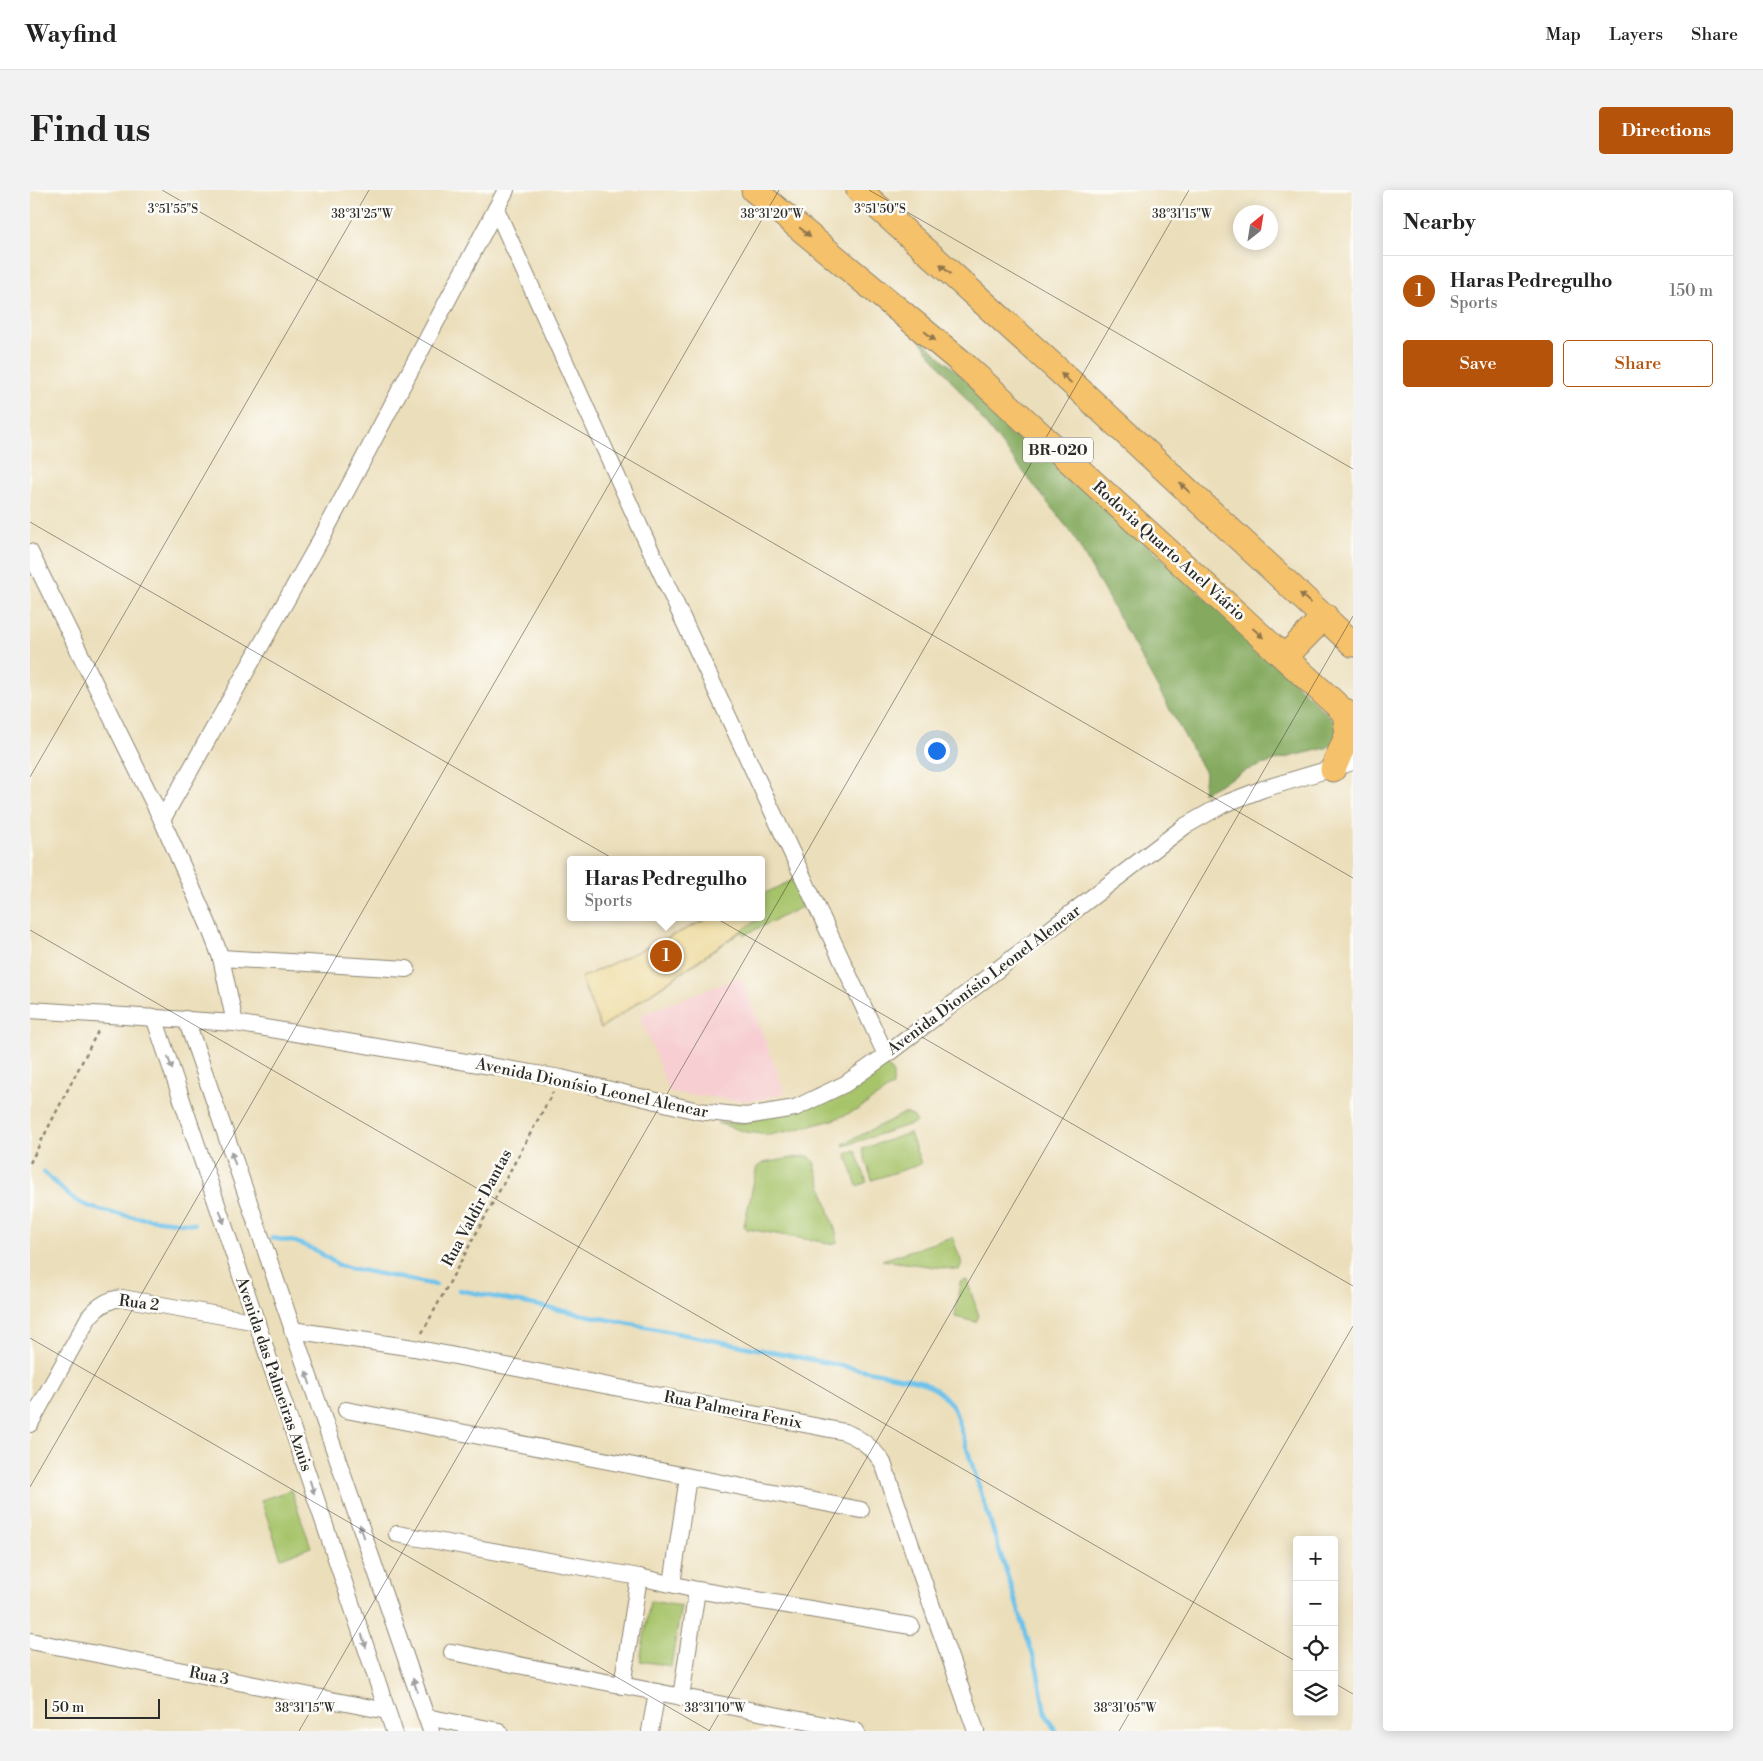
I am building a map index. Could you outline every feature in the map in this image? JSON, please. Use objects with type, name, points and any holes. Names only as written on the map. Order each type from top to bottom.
[{"type":"highway","name":"Rodovia Quarto Anel Viário","points":[[754,190],[960,361],[1349,716]]},
{"type":"highway","points":[[858,190],[1058,370],[1353,644]]},
{"type":"highway","points":[[1284,657],[1325,616]]},
{"type":"highway","points":[[1343,765],[1349,716]]},
{"type":"street","points":[[162,820],[321,539],[506,190]]},
{"type":"street","points":[[496,209],[649,547],[886,1055]]},
{"type":"street","points":[[30,552],[162,820],[208,924],[221,958],[235,1023]]},
{"type":"street","name":"Avenida Dionísio Leonel Alencar","points":[[30,1010],[235,1023],[560,1078],[698,1111],[746,1116],[795,1108],[845,1084],[886,1055],[1185,826],[1224,804],[1343,765]]},
{"type":"street","points":[[221,958],[407,969]]},
{"type":"street","name":"Avenida das Palmeiras Azuis","points":[[154,1017],[394,1731]]},
{"type":"street","name":"Avenida das Palmeiras Azuis","points":[[186,1019],[428,1724]]},
{"type":"street","name":"Rua 2","points":[[30,1424],[89,1317],[96,1308],[109,1300],[122,1298],[257,1322]]},
{"type":"street","name":"Rua Palmeira Fenix","points":[[292,1330],[414,1348],[845,1432],[867,1444],[883,1463],[976,1731]]},
{"type":"street","points":[[346,1410],[861,1510]]},
{"type":"street","points":[[672,1584],[688,1477]]},
{"type":"street","points":[[397,1534],[639,1577],[697,1590],[911,1626]]},
{"type":"street","points":[[622,1686],[639,1577]]},
{"type":"street","points":[[681,1697],[697,1590]]},
{"type":"street","name":"Rua 3","points":[[30,1640],[387,1711]]},
{"type":"street","points":[[452,1652],[856,1731]]},
{"type":"street","points":[[650,1731],[657,1692]]},
{"type":"street","points":[[428,1724],[499,1731]]},
{"type":"path","points":[[30,1163],[106,1015]]},
{"type":"path","name":"Rua Valdir Dantas","points":[[414,1348],[560,1078]]},
{"type":"shaded area","points":[[741,977],[785,1093],[763,1099],[741,1101],[669,1092],[640,1015]]},
{"type":"green space","points":[[914,333],[1258,646],[1337,724],[1335,743],[1326,748],[1247,770],[1203,793],[1205,773],[1073,535]]},
{"type":"green space","points":[[795,879],[806,905],[744,935],[742,931],[601,1028],[581,978],[703,921],[765,921],[765,893]]},
{"type":"green space","points":[[886,1063],[893,1074],[893,1086],[857,1110],[833,1120],[769,1135],[746,1132],[717,1123],[747,1123]]},
{"type":"green space","points":[[905,1113],[913,1116],[917,1122],[844,1146],[843,1144]]},
{"type":"green space","points":[[910,1133],[921,1164],[872,1180],[862,1149]]},
{"type":"green space","points":[[855,1150],[867,1182],[857,1186],[846,1154]]},
{"type":"green space","points":[[809,1156],[814,1162],[837,1236],[837,1243],[747,1229],[744,1226],[757,1167],[763,1163]]},
{"type":"green space","points":[[952,1237],[962,1263],[959,1270],[882,1260]]},
{"type":"green space","points":[[967,1280],[979,1316],[976,1322],[955,1317],[960,1282]]},
{"type":"green space","points":[[291,1490],[311,1547],[281,1558],[261,1500]]},
{"type":"green space","points":[[650,1601],[681,1606],[671,1666],[640,1661]]},
{"type":"sand","points":[[703,921],[755,921],[601,1028],[581,978]]},
{"type":"waterway","points":[[44,1172],[62,1190],[83,1204],[108,1212],[194,1224]]},
{"type":"waterway","points":[[272,1238],[296,1242],[317,1251],[340,1266],[436,1285]]},
{"type":"waterway","points":[[459,1290],[919,1381],[940,1393],[948,1400],[955,1411],[1037,1668],[1045,1713],[1056,1731]]},
{"type":"place","name":"Haras Pedregulho","points":[[666,956]]}]
